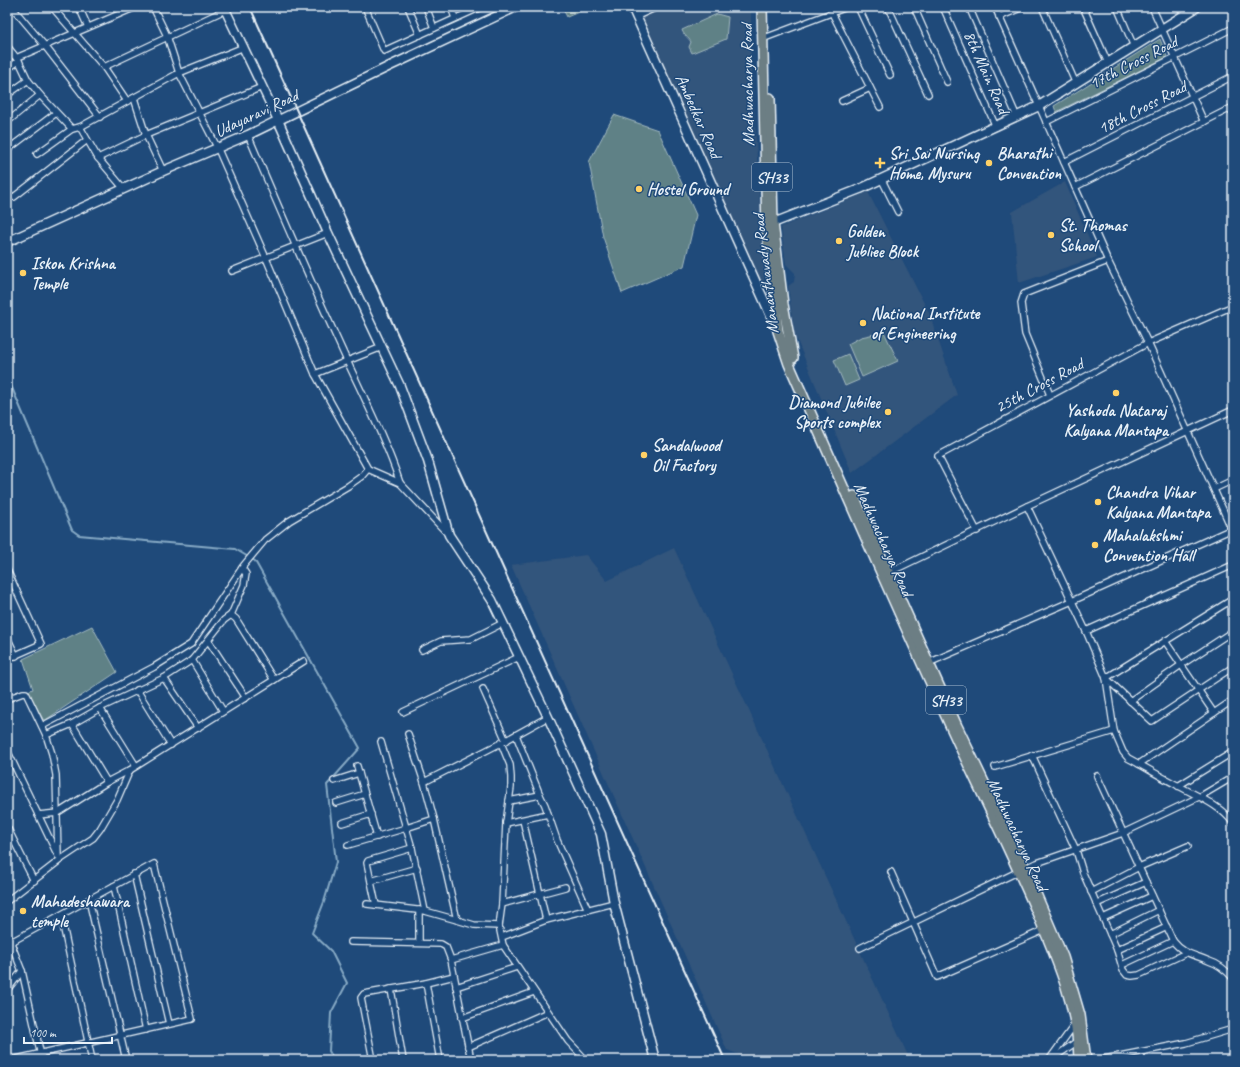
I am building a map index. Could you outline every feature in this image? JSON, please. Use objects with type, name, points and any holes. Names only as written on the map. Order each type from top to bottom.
[{"type":"main road","name":"Madhwacharya Road","points":[[762,7],[765,38]]},
{"type":"main road","name":"Mananthavady Road","points":[[768,7],[765,38],[770,224],[790,345]]},
{"type":"main road","name":"Madhwacharya Road","points":[[770,224],[778,331],[789,364],[926,664],[1063,957],[1080,1015],[1081,1040],[1079,1060]]},
{"type":"main road","name":"Madhwacharya Road","points":[[790,345],[795,364],[885,574]]},
{"type":"main road","name":"Madhwacharya Road","points":[[1022,870],[1064,979],[1070,999],[1074,1024],[1081,1040],[1086,1060]]},
{"type":"street","points":[[12,7],[45,46],[100,117]]},
{"type":"street","points":[[52,7],[104,67],[127,101]]},
{"type":"street","points":[[79,7],[88,27]]},
{"type":"street","points":[[7,58],[16,58],[136,7]]},
{"type":"street","points":[[153,7],[167,36],[179,73],[217,147],[315,374],[368,469],[400,483],[449,535],[492,600],[548,717],[601,834],[614,902],[655,1060]]},
{"type":"street","points":[[365,7],[384,51],[472,9],[481,7]]},
{"type":"street","points":[[408,7],[420,35]]},
{"type":"street","points":[[426,7],[434,28]]},
{"type":"street","points":[[451,7],[455,18]]},
{"type":"street","name":"Udayaravi Road","points":[[7,242],[217,147],[248,135],[516,7]]},
{"type":"street","name":"Ambedkar Road","points":[[632,7],[778,331],[790,345]]},
{"type":"street","points":[[636,16],[657,7]]},
{"type":"street","points":[[765,38],[847,7]]},
{"type":"street","points":[[858,7],[890,75]]},
{"type":"street","points":[[888,7],[928,94]]},
{"type":"street","points":[[914,7],[947,82]]},
{"type":"street","name":"8th Main Road","points":[[943,7],[996,127]]},
{"type":"street","points":[[969,7],[1017,116]]},
{"type":"street","points":[[926,664],[1232,531],[1148,343],[1108,261],[995,7]]},
{"type":"street","points":[[999,17],[1023,7]]},
{"type":"street","points":[[1042,7],[1076,84]]},
{"type":"street","points":[[1083,7],[1108,63]]},
{"type":"street","points":[[1117,7],[1134,46]]},
{"type":"street","points":[[1152,7],[1204,122]]},
{"type":"street","points":[[770,224],[882,180],[1039,106],[1197,7]]},
{"type":"street","points":[[104,67],[225,8],[400,386],[428,460],[449,535]]},
{"type":"street","points":[[832,13],[880,107]]},
{"type":"street","name":"17th Cross Road","points":[[1046,122],[1233,28]]},
{"type":"street","points":[[7,46],[16,58],[28,80],[56,113],[72,129]]},
{"type":"street","points":[[37,154],[72,129],[80,127],[100,117],[179,73],[244,47]]},
{"type":"street","points":[[7,69],[16,58]]},
{"type":"street","name":"18th Cross Road","points":[[1064,162],[1233,76]]},
{"type":"street","points":[[7,95],[28,80]]},
{"type":"street","points":[[98,158],[146,135],[262,87]]},
{"type":"street","points":[[842,101],[870,88]]},
{"type":"street","points":[[7,122],[40,95]]},
{"type":"street","points":[[134,98],[146,135],[163,171]]},
{"type":"street","points":[[1075,187],[1233,107]]},
{"type":"street","points":[[7,150],[56,113]]},
{"type":"street","points":[[80,127],[98,158],[124,189]]},
{"type":"street","points":[[248,135],[295,246],[347,362],[387,446],[400,483]]},
{"type":"street","points":[[14,197],[87,140]]},
{"type":"street","points":[[882,180],[898,212]]},
{"type":"street","points":[[232,271],[328,233]]},
{"type":"street","points":[[1050,395],[1025,334],[1021,303],[1024,294],[1108,261]]},
{"type":"street","name":"25th Cross Road","points":[[977,531],[938,456],[1148,343],[1233,306]]},
{"type":"street","points":[[315,374],[382,347]]},
{"type":"street","points":[[885,574],[1233,410]]},
{"type":"street","points":[[42,726],[154,667],[191,644],[243,566],[265,540],[289,521],[348,486],[362,476],[368,469]]},
{"type":"street","points":[[1214,489],[1233,480]]},
{"type":"street","points":[[1027,506],[1086,631],[1106,678],[1114,731],[1123,752],[1128,758],[1178,786],[1201,796],[1232,819]]},
{"type":"street","points":[[1086,631],[1233,565]]},
{"type":"street","points":[[46,735],[72,724],[100,708],[164,678],[192,660],[224,620],[231,615],[244,585],[246,574],[243,566]]},
{"type":"street","points":[[7,570],[41,644],[7,659]]},
{"type":"street","points":[[1106,678],[1233,599]]},
{"type":"street","points":[[231,615],[236,619],[274,680]]},
{"type":"street","points":[[422,650],[441,642],[471,639],[503,623]]},
{"type":"street","points":[[1130,701],[1233,631]]},
{"type":"street","points":[[7,637],[16,656]]},
{"type":"street","points":[[208,640],[246,698]]},
{"type":"street","points":[[1165,641],[1214,713]]},
{"type":"street","points":[[403,712],[519,657]]},
{"type":"street","points":[[192,660],[223,711]]},
{"type":"street","points":[[38,815],[58,813],[107,782],[171,745],[304,661]]},
{"type":"street","points":[[1106,678],[1152,721],[1233,667]]},
{"type":"street","points":[[164,678],[198,728]]},
{"type":"street","points":[[483,689],[503,742],[510,765],[511,777],[506,822],[502,904],[499,926],[503,946],[568,1041],[586,1060]]},
{"type":"street","points":[[137,690],[171,745]]},
{"type":"street","points":[[7,699],[26,693],[46,735],[52,754],[56,775],[59,858]]},
{"type":"street","points":[[1139,764],[1233,700]]},
{"type":"street","points":[[100,708],[136,766]]},
{"type":"street","points":[[424,782],[503,742],[548,717]]},
{"type":"street","points":[[72,724],[107,782]]},
{"type":"street","points":[[994,767],[1114,731]]},
{"type":"street","points":[[408,734],[424,782],[434,819],[456,920]]},
{"type":"street","points":[[516,735],[557,840],[588,910]]},
{"type":"street","points":[[381,742],[417,868],[422,911],[419,943]]},
{"type":"street","points":[[7,750],[59,858]]},
{"type":"street","points":[[1178,786],[1233,752]]},
{"type":"street","points":[[1032,755],[1076,850],[1083,874],[1117,950],[1123,970],[1127,975],[1139,975],[1186,953]]},
{"type":"street","points":[[357,766],[377,837]]},
{"type":"street","points":[[7,901],[59,858],[93,838],[117,800],[130,770]]},
{"type":"street","points":[[334,781],[359,773]]},
{"type":"street","points":[[1097,776],[1173,941],[1186,953],[1209,960],[1231,972],[1233,978]]},
{"type":"street","points":[[860,948],[1022,870],[1123,833],[1201,796],[1233,777]]},
{"type":"street","points":[[336,803],[365,794]]},
{"type":"street","points":[[509,801],[540,795]]},
{"type":"street","points":[[342,823],[371,814]]},
{"type":"street","points":[[506,822],[523,820],[548,814]]},
{"type":"street","points":[[348,845],[434,819]]},
{"type":"street","points":[[523,820],[546,920]]},
{"type":"street","points":[[7,826],[34,880]]},
{"type":"street","points":[[1091,892],[1188,846]]},
{"type":"street","points":[[376,905],[367,864],[368,861],[412,848]]},
{"type":"street","points":[[11,942],[154,864],[192,1019],[88,1043],[42,1057],[12,1060]]},
{"type":"street","points":[[371,881],[417,868]]},
{"type":"street","points":[[891,872],[937,977],[1044,930]]},
{"type":"street","points":[[134,874],[169,1024]]},
{"type":"street","points":[[1096,904],[1146,882]]},
{"type":"street","points":[[114,886],[146,1030]]},
{"type":"street","points":[[502,904],[565,887]]},
{"type":"street","points":[[1102,918],[1152,896]]},
{"type":"street","points":[[89,900],[119,1036],[126,1060]]},
{"type":"street","points":[[502,937],[546,920],[614,902]]},
{"type":"street","points":[[367,904],[422,911],[474,925],[499,926]]},
{"type":"street","points":[[1110,934],[1159,910]]},
{"type":"street","points":[[61,916],[92,1060]]},
{"type":"street","points":[[1117,950],[1167,927]]},
{"type":"street","points":[[7,933],[22,971],[42,1057]]},
{"type":"street","points":[[1122,966],[1173,941]]},
{"type":"street","points":[[351,942],[444,945],[451,960],[471,1060]]},
{"type":"street","points":[[451,960],[503,946]]},
{"type":"street","points":[[456,986],[517,967]]},
{"type":"street","points":[[7,990],[22,971]]},
{"type":"street","points":[[373,1060],[361,998],[364,994],[426,983],[454,976]]},
{"type":"street","points":[[426,983],[440,1060]]},
{"type":"street","points":[[391,989],[403,1060]]},
{"type":"street","points":[[462,1018],[534,992]]},
{"type":"street","points":[[468,1048],[548,1012]]},
{"type":"street","points":[[1050,1060],[1074,1024]]},
{"type":"street","points":[[1099,1060],[1186,1043],[1233,1029]]},
{"type":"street","points":[[1050,1060],[1081,1040]]},
{"type":"shaded area","points":[[662,7],[751,7],[750,48],[764,265],[764,289],[641,16]]},
{"type":"shaded area","name":"St. Thomas School","points":[[1065,182],[1097,257],[1019,283],[1012,212]]},
{"type":"shaded area","name":"National Institute of Engineering","points":[[868,192],[929,313],[957,395],[852,473],[794,333],[788,286],[794,282],[795,273],[786,264],[781,227]]},
{"type":"shaded area","points":[[674,548],[910,1060],[753,1060],[727,1050],[511,565],[586,555],[607,581]]},
{"type":"green space","points":[[565,7],[590,7],[567,17],[563,9]]},
{"type":"green space","points":[[717,14],[728,17],[726,39],[692,53],[689,47],[691,42],[682,30]]},
{"type":"green space","points":[[1160,39],[1167,57],[1056,112],[1054,106]]},
{"type":"green space","name":"Hostel Ground","points":[[614,115],[658,130],[696,215],[684,266],[622,293],[603,237],[589,162]]},
{"type":"green space","points":[[884,332],[898,361],[862,377],[848,344],[861,337]]},
{"type":"green space","points":[[848,354],[859,380],[845,386],[834,360]]},
{"type":"green space","points":[[92,626],[117,672],[44,721],[28,691],[33,689],[23,659]]},
{"type":"waterway","points":[[7,376],[72,530],[79,535],[235,549],[255,561],[360,748],[327,785],[336,862],[324,902],[312,933],[331,951],[347,983],[331,1013],[329,1051],[334,1060]]},
{"type":"railway","points":[[250,7],[725,1060]]},
{"type":"place","name":"Sri Sai Nursing Home, Mysuru","points":[[880,163]]},
{"type":"place","name":"Bharathi Convention","points":[[989,163]]},
{"type":"place","name":"Hostel Ground","points":[[639,189]]},
{"type":"place","name":"St. Thomas School","points":[[1051,235]]},
{"type":"place","name":"Golden Jubliee Block","points":[[839,241]]},
{"type":"place","name":"Iskon Krishna Temple","points":[[23,273]]},
{"type":"place","name":"National Institute of Engineering","points":[[863,323]]},
{"type":"place","name":"Yashoda Nataraj Kalyana Mantapa","points":[[1116,393]]},
{"type":"place","name":"Diamond Jubilee Sports complex","points":[[888,412]]},
{"type":"place","name":"Sandalwood Oil Factory","points":[[644,455]]},
{"type":"place","name":"Chandra Vihar Kalyana Mantapa","points":[[1098,502]]},
{"type":"place","name":"Mahalakshmi Convention Hall","points":[[1095,545]]},
{"type":"place","name":"Mahadeshawara temple","points":[[23,911]]}]
